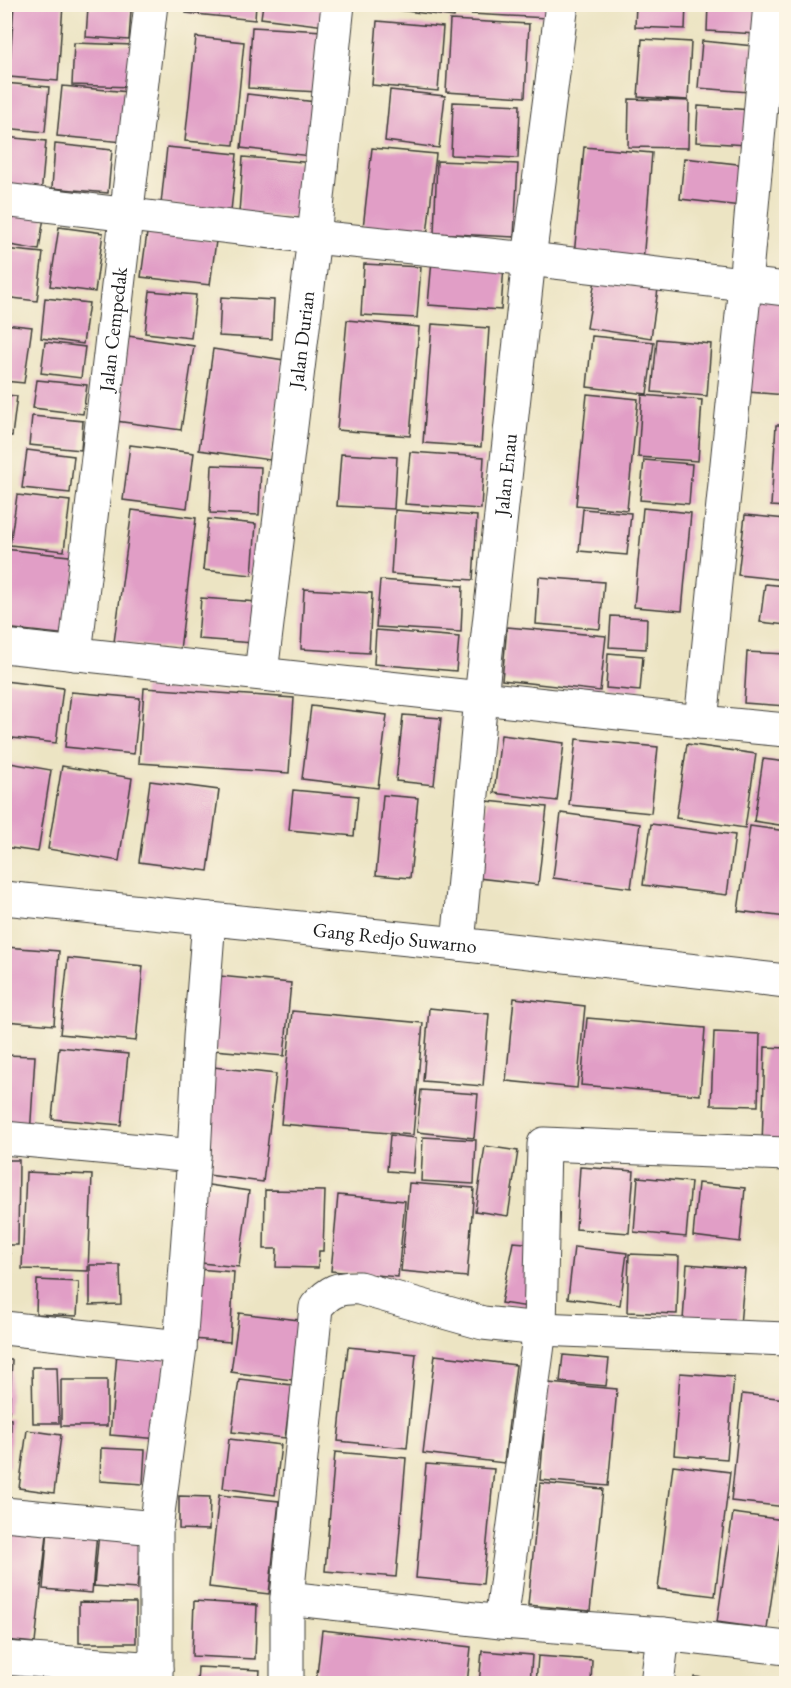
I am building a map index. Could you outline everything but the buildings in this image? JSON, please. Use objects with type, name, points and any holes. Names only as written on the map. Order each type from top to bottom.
[{"type":"street","name":"Jalan Cempedak","points":[[75,654],[151,4]]},
{"type":"street","name":"Jalan Durian","points":[[261,673],[314,237],[338,4]]},
{"type":"street","name":"Jalan Enau","points":[[458,944],[481,698],[529,259],[562,4]]},
{"type":"street","points":[[701,722],[745,285],[770,4]]},
{"type":"street","points":[[4,200],[786,289]]},
{"type":"street","points":[[4,645],[786,730]]},
{"type":"street","name":"Gang Redjo Suwarno","points":[[4,898],[458,944],[786,981]]},
{"type":"street","points":[[4,1658],[156,1676],[156,1528],[180,1347],[209,919]]},
{"type":"street","points":[[4,1138],[194,1156]]},
{"type":"street","points":[[501,1622],[540,1329],[544,1144],[786,1154]]},
{"type":"street","points":[[287,1683],[288,1598],[316,1307],[324,1297],[347,1287],[359,1288],[483,1323],[540,1329],[786,1339]]},
{"type":"street","points":[[4,1329],[180,1347]]},
{"type":"street","points":[[4,1514],[156,1528]]},
{"type":"street","points":[[288,1598],[501,1622],[663,1634],[786,1648]]},
{"type":"street","points":[[657,1683],[663,1634]]}]
